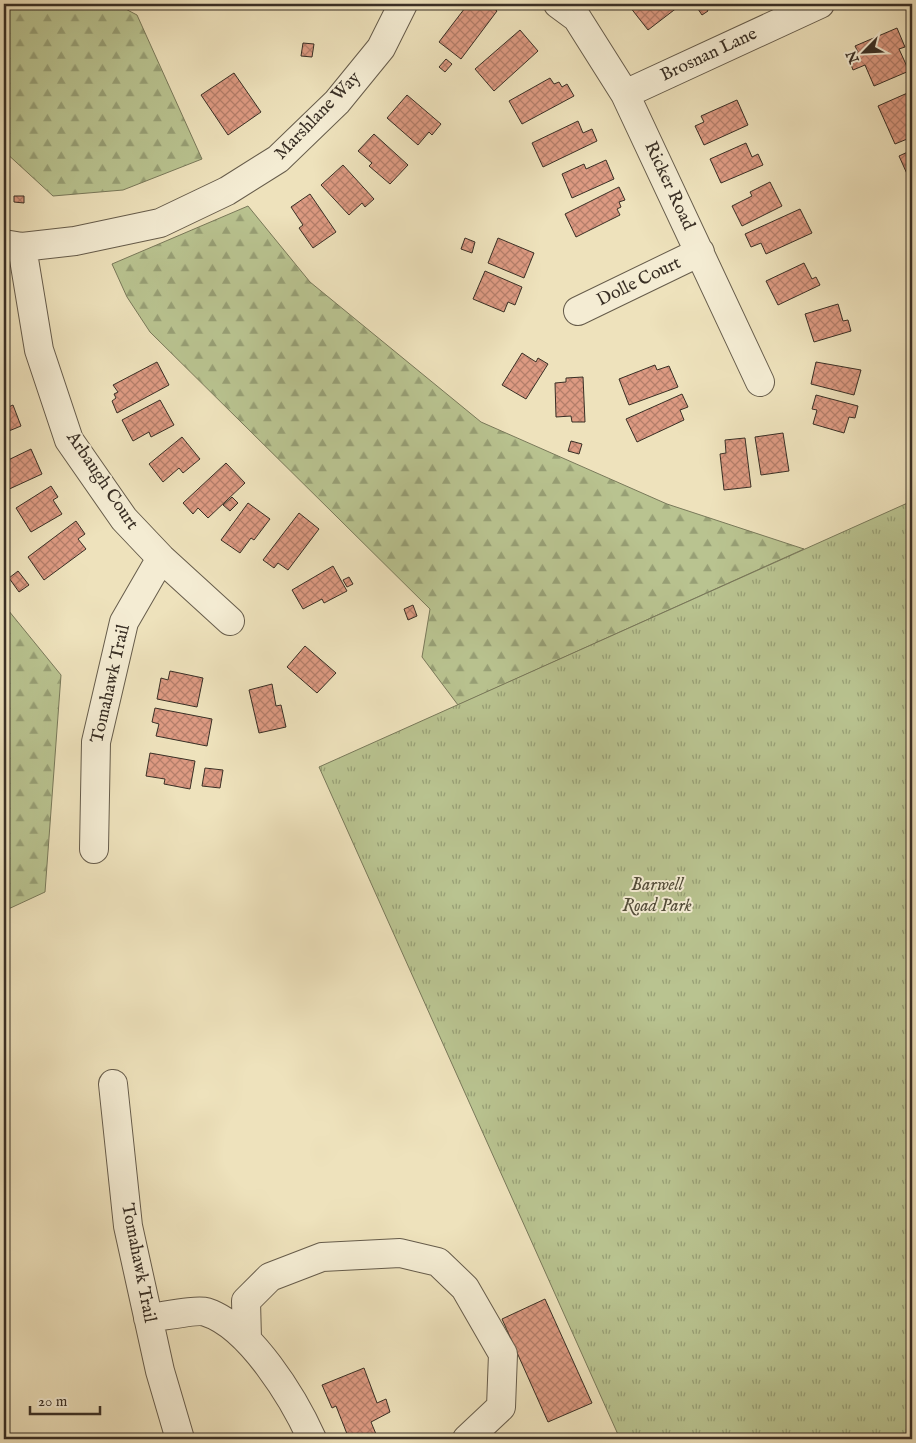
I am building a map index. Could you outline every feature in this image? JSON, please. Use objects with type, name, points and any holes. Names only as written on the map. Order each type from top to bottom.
[{"type":"street","name":"Marshlane Way","points":[[13,245],[75,242],[160,223],[227,191],[278,159],[337,102],[381,48],[403,4]]},
{"type":"street","name":"Ricker Road","points":[[558,4],[577,18],[625,94],[760,382]]},
{"type":"street","name":"Brosnan Lane","points":[[625,94],[820,4]]},
{"type":"street","name":"Arbaugh Court","points":[[13,245],[39,350],[70,440],[124,519],[161,558],[230,622]]},
{"type":"street","name":"Dolle Court","points":[[578,312],[700,252]]},
{"type":"street","name":"Tomahawk Trail","points":[[94,849],[96,742],[98,733],[124,622],[161,558]]},
{"type":"street","name":"Tomahawk Trail","points":[[113,1084],[128,1226],[160,1371],[180,1439]]},
{"type":"street","points":[[148,1318],[204,1311],[246,1301],[270,1277],[322,1257],[400,1253],[438,1262],[465,1288],[502,1354],[501,1407],[467,1439]]},
{"type":"street","points":[[246,1301],[247,1339]]},
{"type":"street","points":[[204,1311],[228,1323],[247,1339],[299,1410],[312,1439]]},
{"type":"green space","points":[[4,4],[116,4],[137,15],[202,159],[123,190],[53,196],[4,151]]},
{"type":"green space","points":[[248,206],[310,282],[481,422],[667,504],[804,549],[458,705],[422,657],[430,609],[150,332],[127,297],[112,264]]},
{"type":"green space","name":"Barwell Road Park","points":[[912,501],[912,1439],[620,1439],[319,767]]},
{"type":"green space","points":[[4,605],[61,675],[45,892],[4,911]]},
{"type":"building","points":[[292,4],[292,6],[252,5]]},
{"type":"building","points":[[310,4],[349,4],[310,6]]},
{"type":"building","points":[[468,4],[474,4],[481,9],[488,4],[497,11],[461,59],[439,42]]},
{"type":"building","points":[[635,4],[676,4],[678,7],[648,30],[630,7]]},
{"type":"building","points":[[704,4],[708,11],[702,15],[696,6]]},
{"type":"building","points":[[897,28],[905,47],[899,49],[909,71],[874,86],[865,65],[853,70],[848,57],[858,52],[855,46]]},
{"type":"building","points":[[520,30],[538,51],[494,91],[475,69]]},
{"type":"building","points":[[303,43],[314,44],[312,57],[301,56]]},
{"type":"building","points":[[446,59],[452,64],[445,72],[439,67]]},
{"type":"building","points":[[234,73],[261,112],[228,135],[201,95]]},
{"type":"building","points":[[550,78],[554,84],[559,82],[562,87],[567,84],[574,96],[522,124],[509,101]]},
{"type":"building","points":[[912,91],[912,137],[895,144],[878,106]]},
{"type":"building","points":[[407,95],[441,124],[432,135],[429,132],[418,145],[387,118]]},
{"type":"building","points":[[737,100],[748,125],[704,145],[695,126],[704,122],[701,116]]},
{"type":"building","points":[[578,121],[583,133],[592,129],[597,141],[543,167],[532,143]]},
{"type":"building","points":[[374,134],[408,165],[390,184],[369,166],[372,163],[358,151]]},
{"type":"building","points":[[746,143],[752,157],[758,154],[763,165],[721,183],[710,159]]},
{"type":"building","points":[[912,150],[912,185],[899,156]]},
{"type":"building","points":[[606,160],[614,179],[572,198],[562,174],[584,164],[586,169]]},
{"type":"building","points":[[343,165],[374,199],[365,207],[362,203],[349,215],[321,185]]},
{"type":"building","points":[[770,182],[782,206],[742,226],[732,206],[752,196],[750,192]]},
{"type":"building","points":[[619,187],[625,200],[619,202],[621,207],[617,209],[620,215],[576,237],[565,214]]},
{"type":"building","points":[[310,194],[336,232],[313,248],[299,228],[303,225],[291,207]]},
{"type":"building","points":[[14,196],[24,196],[24,203],[14,202]]},
{"type":"building","points":[[800,209],[812,233],[766,254],[761,243],[751,247],[745,234]]},
{"type":"building","points":[[465,238],[475,242],[472,253],[461,249]]},
{"type":"building","points":[[498,238],[534,253],[524,278],[488,263]]},
{"type":"building","points":[[804,263],[812,279],[816,277],[820,285],[778,305],[766,281]]},
{"type":"building","points":[[485,271],[522,287],[515,305],[508,302],[504,312],[473,299]]},
{"type":"building","points":[[838,304],[843,321],[848,320],[851,331],[814,342],[805,314]]},
{"type":"building","points":[[522,353],[536,362],[538,358],[548,364],[526,399],[502,385]]},
{"type":"building","points":[[157,362],[169,385],[117,413],[112,401],[116,398],[114,394],[118,392],[113,385]]},
{"type":"building","points":[[816,362],[861,370],[854,395],[811,384]]},
{"type":"building","points":[[655,365],[657,370],[669,366],[678,387],[629,405],[619,379]]},
{"type":"building","points":[[583,377],[585,422],[572,422],[571,416],[556,417],[555,383],[566,382],[566,378]]},
{"type":"building","points":[[682,394],[688,407],[680,410],[684,420],[637,442],[626,419]]},
{"type":"building","points":[[816,395],[858,406],[855,418],[849,417],[844,433],[813,424],[817,410],[812,409]]},
{"type":"building","points":[[160,400],[174,425],[151,437],[149,432],[133,441],[122,420]]},
{"type":"building","points":[[13,405],[21,426],[4,433],[4,409]]},
{"type":"building","points":[[783,433],[789,471],[761,475],[755,437]]},
{"type":"building","points":[[182,437],[200,459],[183,473],[179,468],[163,482],[149,464]]},
{"type":"building","points":[[745,438],[751,487],[724,490],[720,454],[726,453],[725,440]]},
{"type":"building","points":[[571,441],[582,444],[579,454],[568,451]]},
{"type":"building","points":[[31,449],[42,474],[5,491],[4,462]]},
{"type":"building","points":[[226,463],[245,483],[208,518],[198,508],[193,514],[183,503]]},
{"type":"building","points":[[51,486],[58,497],[53,500],[62,514],[31,532],[16,508]]},
{"type":"building","points":[[232,497],[238,503],[230,511],[223,505]]},
{"type":"building","points":[[248,503],[270,519],[254,540],[251,538],[240,553],[221,540]]},
{"type":"building","points":[[299,513],[319,529],[288,570],[278,563],[274,568],[263,560]]},
{"type":"building","points":[[76,521],[85,534],[78,539],[86,549],[44,580],[28,557]]},
{"type":"building","points":[[333,566],[347,591],[324,603],[322,599],[303,609],[292,590]]},
{"type":"building","points":[[18,571],[29,585],[19,592],[9,578]]},
{"type":"building","points":[[349,577],[353,584],[347,587],[343,580]]},
{"type":"building","points":[[413,605],[417,616],[408,620],[404,609]]},
{"type":"building","points":[[305,646],[336,673],[317,693],[287,667]]},
{"type":"building","points":[[170,671],[203,678],[197,707],[157,699],[161,678],[168,680]]},
{"type":"building","points":[[272,684],[276,706],[281,705],[286,727],[259,733],[249,690]]},
{"type":"building","points":[[155,708],[212,719],[207,746],[156,736],[159,724],[152,722]]},
{"type":"building","points":[[150,753],[195,761],[190,789],[164,784],[165,779],[146,776]]},
{"type":"building","points":[[205,768],[223,770],[220,788],[202,786]]},
{"type":"building","points":[[545,1299],[592,1403],[548,1422],[502,1319]]},
{"type":"building","points":[[364,1368],[377,1403],[386,1399],[390,1412],[371,1422],[378,1439],[349,1439],[336,1406],[332,1408],[322,1385]]}]
